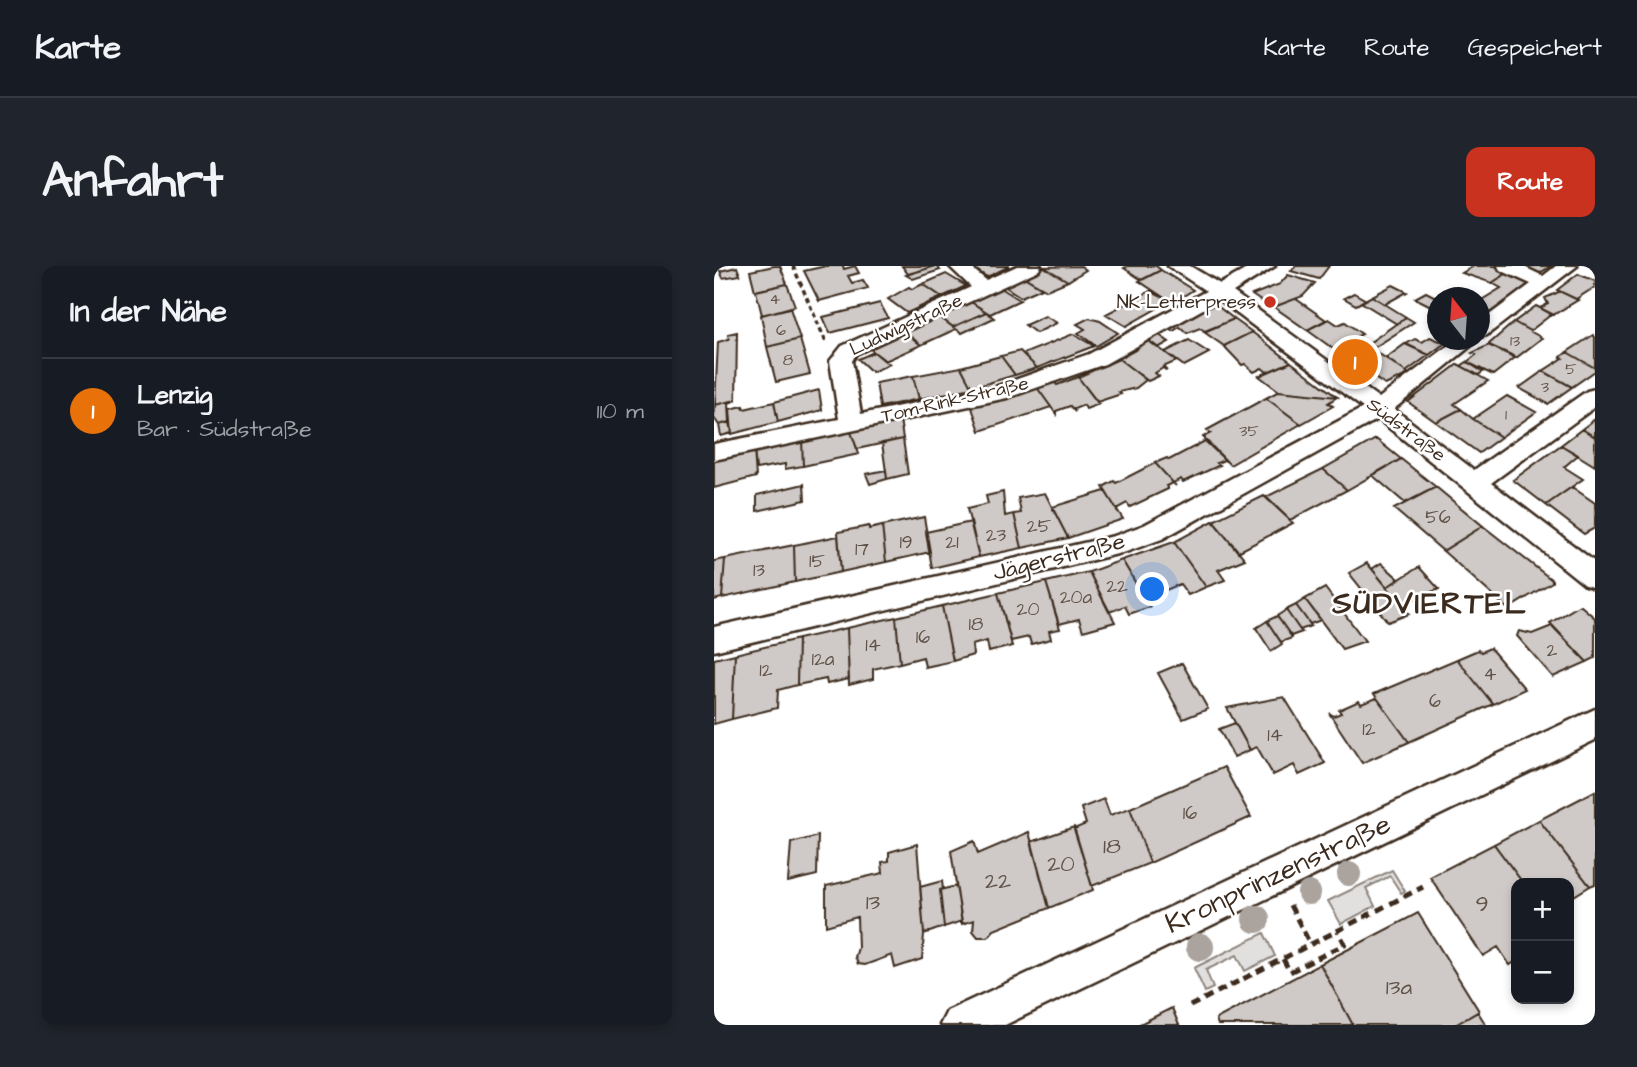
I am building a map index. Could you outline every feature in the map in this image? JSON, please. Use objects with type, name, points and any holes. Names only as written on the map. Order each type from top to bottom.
[{"type":"street","points":[[958,266],[985,289]]},
{"type":"street","name":"Ludwigstraße","points":[[850,424],[842,356],[856,346],[1032,266]]},
{"type":"street","name":"Südstraße","points":[[1177,266],[1219,292],[1378,409],[1595,577]]},
{"type":"street","name":"Tom-Rink-Straße","points":[[714,452],[999,393],[1042,380],[1097,359],[1266,266]]},
{"type":"street","points":[[1507,266],[1542,283]]},
{"type":"street","points":[[1490,323],[1568,266]]},
{"type":"street","name":"Jägerstraße","points":[[714,639],[1117,545],[1183,516],[1378,409],[1455,350]]},
{"type":"street","points":[[1475,482],[1595,396]]},
{"type":"street","name":"Kronprinzenstraße","points":[[961,1025],[1595,724]]},
{"type":"path","points":[[793,266],[828,347]]},
{"type":"path","points":[[1275,876],[1310,944]]},
{"type":"path","points":[[1189,1006],[1423,887]]},
{"type":"path","points":[[1283,958],[1290,972],[1319,961],[1345,944],[1338,931]]},
{"type":"shaded area","points":[[1392,870],[1405,891],[1401,893],[1390,876],[1366,888],[1375,906],[1341,924],[1328,901]]},
{"type":"shaded area","points":[[1264,933],[1275,956],[1245,971],[1237,955],[1206,970],[1213,988],[1205,992],[1194,968]]},
{"type":"building","points":[[780,266],[787,284],[755,291],[750,271]]},
{"type":"building","points":[[826,266],[843,266],[844,269],[855,266],[859,273],[848,276],[852,283],[863,280],[868,288],[819,301],[804,271]]},
{"type":"building","points":[[902,266],[936,266],[908,274]]},
{"type":"building","points":[[936,266],[940,270],[913,279],[906,275]]},
{"type":"building","points":[[970,266],[1010,266],[987,277]]},
{"type":"building","points":[[1081,266],[1086,270],[1068,281],[1044,267]]},
{"type":"building","points":[[1156,266],[1161,270],[1142,280],[1124,268]]},
{"type":"building","points":[[1296,266],[1329,266],[1319,279],[1291,271]]},
{"type":"building","points":[[1474,266],[1495,266],[1509,272],[1492,283],[1462,273]]},
{"type":"building","points":[[1521,266],[1551,266],[1538,274]]},
{"type":"building","points":[[737,267],[740,275],[723,278],[720,271]]},
{"type":"building","points":[[1044,267],[1068,281],[1047,290],[1024,277]]},
{"type":"building","points":[[1161,270],[1193,290],[1172,303],[1139,281]]},
{"type":"building","points":[[1509,272],[1531,283],[1490,313],[1490,295],[1501,288],[1492,283]]},
{"type":"building","points":[[946,274],[966,286],[942,297],[923,284]]},
{"type":"building","points":[[1578,274],[1595,281],[1595,287],[1576,299],[1557,290]]},
{"type":"building","points":[[1288,275],[1315,283],[1303,296],[1271,308],[1252,295],[1280,284]]},
{"type":"building","points":[[1024,277],[1042,288],[1021,297],[1004,286]]},
{"type":"building","points":[[787,284],[795,306],[762,315],[756,291]]},
{"type":"building","points":[[923,284],[942,297],[907,313],[888,299],[909,287],[912,289]]},
{"type":"building","points":[[1393,285],[1407,292],[1385,304],[1372,296]]},
{"type":"building","points":[[1001,288],[1020,300],[990,314],[971,302]]},
{"type":"building","points":[[1557,290],[1578,300],[1553,315],[1540,308],[1548,304],[1545,298],[1559,292]]},
{"type":"building","points":[[1150,291],[1170,301],[1126,326],[1106,314]]},
{"type":"building","points":[[1427,292],[1427,304],[1415,298]]},
{"type":"building","points":[[1354,293],[1366,300],[1356,305],[1344,298]]},
{"type":"building","points":[[1372,296],[1406,317],[1397,324],[1361,302]]},
{"type":"building","points":[[1296,299],[1326,320],[1307,330],[1274,307]]},
{"type":"building","points":[[971,302],[986,312],[953,327],[938,316]]},
{"type":"building","points":[[880,303],[888,318],[830,333],[823,317]]},
{"type":"building","points":[[1208,305],[1216,305],[1234,319],[1205,331],[1200,328],[1187,333],[1180,327],[1173,331],[1166,327]]},
{"type":"building","points":[[1536,306],[1552,314],[1530,331],[1514,322]]},
{"type":"building","points":[[790,308],[800,339],[767,347],[761,315]]},
{"type":"building","points":[[986,312],[994,318],[962,333],[953,327]]},
{"type":"building","points":[[938,316],[956,329],[921,345],[905,332]]},
{"type":"building","points":[[1045,316],[1057,323],[1036,333],[1025,325]]},
{"type":"building","points":[[1406,317],[1414,322],[1372,349],[1366,345]]},
{"type":"building","points":[[1089,318],[1100,321],[1118,333],[1096,346],[1078,333],[1085,329],[1077,324]]},
{"type":"building","points":[[1234,319],[1252,332],[1224,346],[1204,332]]},
{"type":"building","points":[[1329,319],[1338,325],[1345,322],[1362,334],[1356,337],[1366,345],[1346,358],[1307,330]]},
{"type":"building","points":[[1514,322],[1542,338],[1516,358],[1490,346]]},
{"type":"building","points":[[737,332],[736,400],[715,405],[718,342],[729,339],[728,334]]},
{"type":"building","points":[[905,332],[921,345],[885,361],[869,348]]},
{"type":"building","points":[[1155,332],[1169,342],[1158,348],[1145,338]]},
{"type":"building","points":[[1252,332],[1291,362],[1267,372],[1262,368],[1254,372],[1245,364],[1242,365],[1224,346]]},
{"type":"building","points":[[1073,334],[1094,346],[1037,368],[1023,354]]},
{"type":"building","points":[[1593,335],[1595,337],[1595,368],[1567,352]]},
{"type":"building","points":[[1145,338],[1177,361],[1163,367],[1167,371],[1163,368],[1155,373],[1159,376],[1148,381],[1119,359],[1137,349],[1131,346]]},
{"type":"building","points":[[800,339],[810,374],[776,382],[767,347]]},
{"type":"building","points":[[1415,339],[1422,342],[1427,339],[1427,350],[1436,350],[1429,355],[1406,344]]},
{"type":"building","points":[[1189,340],[1209,353],[1184,366],[1165,352]]},
{"type":"building","points":[[1405,344],[1429,355],[1406,372],[1386,358]]},
{"type":"building","points":[[1366,345],[1409,374],[1385,385],[1346,358]]},
{"type":"building","points":[[1490,345],[1516,357],[1493,375],[1467,362],[1476,355],[1472,353],[1490,350]]},
{"type":"building","points":[[1020,351],[1037,368],[1015,375],[1001,356]]},
{"type":"building","points":[[874,352],[890,364],[872,372],[858,359]]},
{"type":"building","points":[[1567,352],[1595,368],[1595,371],[1572,387],[1543,371],[1563,358],[1561,357]]},
{"type":"building","points":[[1001,356],[1015,375],[972,388],[961,367]]},
{"type":"building","points":[[1119,359],[1146,380],[1136,388],[1097,402],[1078,377]]},
{"type":"building","points":[[1291,362],[1337,397],[1279,391],[1259,376]]},
{"type":"building","points":[[1467,362],[1483,372],[1478,375],[1461,366]]},
{"type":"building","points":[[1458,364],[1488,381],[1454,404],[1461,409],[1436,422],[1408,402]]},
{"type":"building","points":[[961,367],[972,388],[919,399],[913,376]]},
{"type":"building","points":[[1543,371],[1572,387],[1548,404],[1519,388]]},
{"type":"building","points":[[913,376],[919,399],[880,407],[876,383]]},
{"type":"building","points":[[1078,377],[1099,404],[1086,409],[1084,405],[1074,409],[1075,412],[1070,406],[1056,411],[1056,414],[1036,386],[1053,381],[1057,385]]},
{"type":"building","points":[[1036,386],[1051,407],[980,431],[971,405]]},
{"type":"building","points":[[819,390],[822,410],[778,422],[774,402]]},
{"type":"building","points":[[1279,391],[1337,397],[1328,403],[1333,406],[1301,424],[1266,398]]},
{"type":"building","points":[[1507,396],[1536,412],[1501,437],[1473,419]]},
{"type":"building","points":[[1266,398],[1301,424],[1230,465],[1203,437],[1211,433],[1207,430]]},
{"type":"building","points":[[736,400],[729,403],[730,422],[719,425],[714,418],[715,405]]},
{"type":"building","points":[[774,402],[778,422],[732,434],[730,409],[743,406],[744,409]]},
{"type":"building","points":[[1461,409],[1501,437],[1479,453],[1436,422]]},
{"type":"building","points":[[900,419],[903,439],[857,449],[850,429]]},
{"type":"building","points":[[1595,419],[1595,437],[1582,429]]},
{"type":"building","points":[[730,422],[732,433],[721,436],[719,425]]},
{"type":"building","points":[[850,429],[859,454],[803,466],[802,439]]},
{"type":"building","points":[[1582,429],[1595,437],[1595,466],[1561,445]]},
{"type":"building","points":[[802,439],[803,466],[785,469],[785,464],[756,469],[754,449]]},
{"type":"building","points":[[903,439],[908,474],[887,479],[882,443]]},
{"type":"building","points":[[1376,439],[1401,459],[1347,490],[1323,469]]},
{"type":"building","points":[[1205,441],[1227,462],[1224,460],[1217,463],[1220,465],[1183,482],[1181,479],[1173,483],[1155,463],[1167,458],[1169,460]]},
{"type":"building","points":[[1561,445],[1578,455],[1564,467],[1583,479],[1546,505],[1513,480]]},
{"type":"building","points":[[754,449],[756,477],[714,488],[714,458]]},
{"type":"building","points":[[1401,459],[1436,487],[1405,503],[1372,475]]},
{"type":"building","points":[[1155,463],[1176,486],[1173,483],[1166,486],[1168,489],[1130,507],[1127,503],[1116,509],[1103,487]]},
{"type":"building","points":[[1323,469],[1347,490],[1290,520],[1266,497]]},
{"type":"building","points":[[886,470],[887,479],[870,484],[866,474]]},
{"type":"building","points":[[804,484],[805,500],[757,511],[757,495]]},
{"type":"building","points":[[1436,487],[1483,526],[1443,551],[1394,509]]},
{"type":"building","points":[[1572,487],[1595,503],[1595,528],[1584,534],[1546,505]]},
{"type":"building","points":[[1105,491],[1123,519],[1068,538],[1052,507]]},
{"type":"building","points":[[1003,492],[1005,516],[1014,514],[1022,548],[979,557],[967,509],[988,504],[986,496]]},
{"type":"building","points":[[1045,493],[1068,538],[1022,548],[1014,514],[1021,513],[1018,498]]},
{"type":"building","points":[[1264,496],[1293,523],[1238,552],[1213,521]]},
{"type":"building","points":[[924,517],[930,552],[886,562],[882,526]]},
{"type":"building","points":[[1213,521],[1245,559],[1218,570],[1225,580],[1206,587],[1174,542]]},
{"type":"building","points":[[971,522],[979,557],[932,568],[926,532]]},
{"type":"building","points":[[869,526],[869,529],[882,526],[886,562],[841,572],[838,532]]},
{"type":"building","points":[[1483,526],[1552,582],[1508,609],[1443,551]]},
{"type":"building","points":[[838,536],[841,572],[795,582],[794,545]]},
{"type":"building","points":[[1174,542],[1206,587],[1188,595],[1180,584],[1145,599],[1122,560]]},
{"type":"building","points":[[794,545],[795,582],[722,598],[725,559]]},
{"type":"building","points":[[725,559],[722,598],[714,600],[714,561]]},
{"type":"building","points":[[1122,560],[1150,607],[1129,614],[1125,606],[1109,612],[1089,572]]},
{"type":"building","points":[[1367,563],[1409,614],[1388,622],[1349,573]]},
{"type":"building","points":[[1381,563],[1399,579],[1387,587],[1372,569]]},
{"type":"building","points":[[1419,567],[1439,589],[1401,604],[1387,587]]},
{"type":"building","points":[[1089,572],[1115,622],[1083,631],[1079,619],[1059,624],[1046,582]]},
{"type":"building","points":[[1046,582],[1060,629],[1049,631],[1051,639],[1031,644],[1029,637],[1011,641],[998,593]]},
{"type":"building","points":[[1325,588],[1365,641],[1342,649],[1305,599]]},
{"type":"building","points":[[998,593],[1012,646],[989,652],[987,641],[972,645],[973,655],[953,661],[942,606]]},
{"type":"building","points":[[1305,599],[1321,620],[1310,624],[1296,605]]},
{"type":"building","points":[[1296,605],[1311,626],[1300,630],[1286,610]]},
{"type":"building","points":[[1580,605],[1595,618],[1595,658],[1587,662],[1550,623]]},
{"type":"building","points":[[942,606],[953,661],[925,667],[923,657],[900,663],[896,617]]},
{"type":"building","points":[[1286,610],[1302,632],[1291,636],[1277,616]]},
{"type":"building","points":[[1277,616],[1292,638],[1281,642],[1267,621]]},
{"type":"building","points":[[896,617],[900,663],[873,669],[873,679],[849,685],[847,628]]},
{"type":"building","points":[[1267,621],[1282,644],[1271,651],[1256,628]]},
{"type":"building","points":[[1552,626],[1587,662],[1553,677],[1517,636],[1519,631],[1532,634]]},
{"type":"building","points":[[847,628],[849,679],[827,684],[826,679],[797,685],[798,639]]},
{"type":"building","points":[[798,639],[797,685],[778,690],[777,708],[732,719],[735,654]]},
{"type":"building","points":[[1490,648],[1525,689],[1493,704],[1457,659]]},
{"type":"building","points":[[735,654],[732,719],[714,724],[714,659]]},
{"type":"building","points":[[1457,659],[1493,704],[1409,742],[1374,694]]},
{"type":"building","points":[[1182,663],[1208,709],[1183,719],[1158,673]]},
{"type":"building","points":[[1284,697],[1325,763],[1299,775],[1294,765],[1273,775],[1257,747],[1250,750],[1227,708]]},
{"type":"building","points":[[1377,698],[1409,742],[1362,763],[1329,713],[1334,716],[1341,713],[1339,710],[1359,701],[1361,704]]},
{"type":"building","points":[[1235,723],[1250,750],[1234,757],[1219,729]]},
{"type":"building","points":[[1224,767],[1251,817],[1150,863],[1130,808]]},
{"type":"building","points":[[1595,791],[1595,884],[1590,886],[1539,820]]},
{"type":"building","points":[[1104,799],[1110,815],[1130,808],[1150,863],[1092,886],[1074,829],[1086,824],[1081,808]]},
{"type":"building","points":[[1539,820],[1590,886],[1574,896],[1574,878],[1519,878],[1494,844]]},
{"type":"building","points":[[1074,827],[1093,890],[1049,908],[1031,842]]},
{"type":"building","points":[[1029,832],[1049,908],[994,930],[988,937],[978,937],[973,931],[974,920],[962,924],[951,851],[974,841],[978,854]]},
{"type":"building","points":[[818,836],[817,875],[788,882],[791,843]]},
{"type":"building","points":[[917,844],[924,934],[922,959],[895,968],[892,955],[865,965],[858,964],[855,957],[858,948],[857,917],[826,926],[826,886],[883,873],[882,862],[889,861],[889,852]]},
{"type":"building","points":[[1494,844],[1519,878],[1511,878],[1511,964],[1498,947],[1483,956],[1430,877]]},
{"type":"building","points":[[942,881],[943,889],[940,890],[944,927],[924,934],[920,887]]},
{"type":"building","points":[[956,886],[962,921],[944,927],[940,890]]},
{"type":"building","points":[[1418,913],[1479,1011],[1455,1025],[1353,1025],[1320,964]]},
{"type":"building","points":[[1320,964],[1353,1025],[1218,1025],[1216,1019]]},
{"type":"building","points":[[1172,1008],[1179,1025],[1138,1025]]},
{"type":"building","points":[[1478,1012],[1486,1025],[1455,1025]]},
{"type":"place","name":"NK-Letterpress","points":[[1270,302]]},
{"type":"place","name":"Lenzig","points":[[1355,362]]},
{"type":"district","name":"SÜDVIERTEL","points":[[1430,604]]}]
